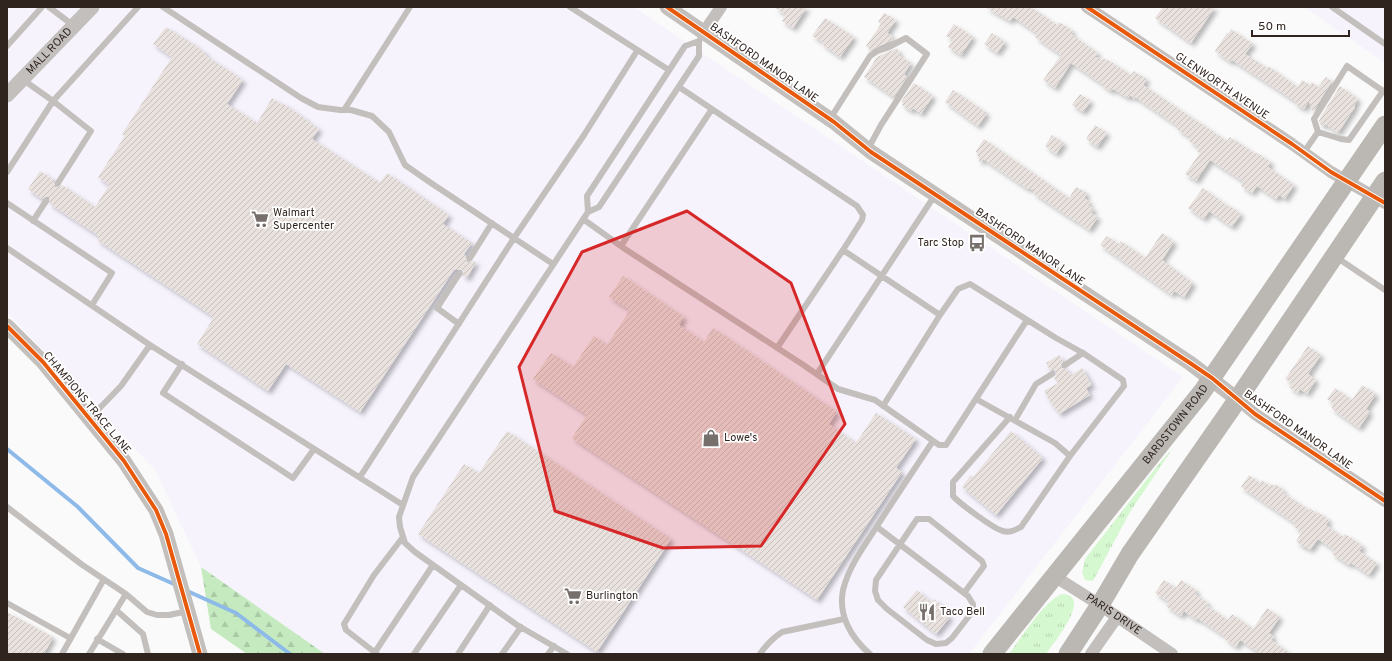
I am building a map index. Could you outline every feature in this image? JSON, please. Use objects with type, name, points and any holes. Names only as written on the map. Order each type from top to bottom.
[{"type":"main road","name":"BARDSTOWN ROAD","points":[[992,654],[1189,409],[1212,378],[1385,125]]},
{"type":"main road","points":[[1068,654],[1100,605],[1130,554],[1238,399],[1334,256],[1382,194]]},
{"type":"street","name":"MALL ROAD","points":[[7,95],[92,7]]},
{"type":"street","name":"BASHFORD MANOR LANE","points":[[667,7],[702,37],[829,119],[868,149],[935,195],[1212,378],[1255,414],[1385,501]]},
{"type":"street","points":[[702,37],[721,7]]},
{"type":"street","name":"GLENWORTH AVENUE","points":[[1087,7],[1347,181],[1382,194]]},
{"type":"street","name":"CHAMPIONS TRACE LANE","points":[[7,326],[43,362],[124,461],[156,510],[168,542],[200,654]]},
{"type":"street","name":"PARIS DRIVE","points":[[1054,576],[1172,654]]},
{"type":"street","points":[[1091,654],[1117,617]]},
{"type":"lane","points":[[7,46],[42,7]]},
{"type":"lane","points":[[49,7],[74,26]]},
{"type":"lane","points":[[7,172],[53,101],[138,7]]},
{"type":"lane","points":[[163,7],[318,107],[360,111],[377,119],[389,132],[405,164],[553,264]]},
{"type":"lane","points":[[344,110],[410,7]]},
{"type":"lane","points":[[570,7],[669,70]]},
{"type":"lane","points":[[1332,7],[1385,44]]},
{"type":"lane","points":[[588,212],[587,196],[669,70],[685,46],[702,37]]},
{"type":"lane","points":[[567,654],[521,627],[415,552],[405,543],[399,517],[413,477],[583,219],[588,212],[599,207],[680,87],[699,56],[702,37]]},
{"type":"lane","points":[[829,119],[870,56],[877,51],[887,48],[906,38],[927,54],[881,125],[868,149]]},
{"type":"lane","points":[[360,478],[514,238],[584,135],[638,50]]},
{"type":"lane","points":[[1348,66],[1384,91],[1349,140],[1318,132],[1314,119],[1348,66]]},
{"type":"lane","points":[[22,80],[53,101],[91,131],[58,183]]},
{"type":"lane","points":[[680,87],[857,206],[863,215],[862,220],[843,250],[777,348]]},
{"type":"lane","points":[[621,246],[712,109]]},
{"type":"lane","points":[[1304,152],[1318,132]]},
{"type":"lane","points":[[817,374],[935,195]]},
{"type":"lane","points":[[33,221],[46,201]]},
{"type":"lane","points":[[7,203],[112,273],[92,306]]},
{"type":"lane","points":[[583,219],[621,246],[838,389],[875,400],[939,445],[946,445],[1028,320]]},
{"type":"lane","points":[[470,258],[492,224]]},
{"type":"lane","points":[[7,248],[150,345],[403,505]]},
{"type":"lane","points":[[843,250],[940,315]]},
{"type":"lane","points":[[1334,256],[1385,290]]},
{"type":"lane","points":[[459,274],[437,308],[459,324]]},
{"type":"lane","points":[[883,406],[958,289],[970,284],[1083,353],[1123,380],[1124,386],[1070,456],[1021,527],[1012,532],[1002,531],[959,502],[953,496],[953,482],[1013,419],[1036,384],[1052,374]]},
{"type":"lane","points":[[89,419],[122,386],[150,345]]},
{"type":"lane","points":[[1065,365],[1083,353]]},
{"type":"lane","points":[[182,364],[163,393],[293,478],[314,449]]},
{"type":"lane","points":[[976,399],[1055,443],[1070,456]]},
{"type":"lane","points":[[870,654],[848,629],[844,619],[842,598],[843,590],[850,570],[933,441]]},
{"type":"lane","points":[[7,507],[82,564],[126,594],[147,612],[158,615],[169,615],[188,611]]},
{"type":"lane","points":[[877,527],[899,544],[964,593],[968,596],[972,604],[972,611],[952,638],[946,643],[936,644],[927,640],[887,609],[878,600],[875,591],[876,580],[899,544],[917,519],[928,519],[982,561],[984,566],[964,593]]},
{"type":"lane","points":[[403,537],[374,575],[344,624],[346,630],[376,653],[433,565]]},
{"type":"lane","points":[[62,654],[104,579]]},
{"type":"lane","points":[[414,654],[461,585]]},
{"type":"lane","points":[[89,654],[126,594]]},
{"type":"lane","points":[[7,603],[70,638]]},
{"type":"lane","points":[[458,654],[490,605]]},
{"type":"lane","points":[[116,610],[143,634],[148,654]]},
{"type":"lane","points":[[760,654],[774,637],[782,632],[802,626],[844,619]]},
{"type":"lane","points":[[502,654],[521,627]]},
{"type":"lane","points":[[98,639],[123,654]]},
{"type":"lane","points":[[548,654],[554,646]]},
{"type":"highlighted area","points":[[687,211],[791,283],[845,424],[761,546],[663,548],[555,511],[519,367],[582,252]]},
{"type":"shaded area","points":[[7,7],[634,7],[1183,377],[969,654],[325,654],[201,567],[155,470],[7,312]]},
{"type":"shaded area","points":[[1304,7],[1385,7],[1385,63]]},
{"type":"green space","points":[[1173,448],[1130,512],[1093,581],[1085,580],[1082,573],[1085,559]]},
{"type":"green space","points":[[201,567],[325,654],[247,654],[211,629]]},
{"type":"green space","points":[[1062,594],[1071,596],[1074,602],[1073,611],[1063,631],[1046,654],[1009,654],[1040,612],[1055,598]]},
{"type":"building","points":[[774,7],[807,7],[793,28],[782,21],[786,15]]},
{"type":"building","points":[[985,7],[1031,7],[1057,25],[1059,22],[1073,31],[1071,34],[1098,53],[1095,57],[1108,60],[1131,75],[1134,71],[1147,79],[1143,85],[1227,141],[1230,137],[1271,162],[1268,167],[1294,185],[1285,199],[1279,195],[1276,199],[1257,186],[1252,193],[1241,186],[1244,182],[1210,160],[1196,181],[1185,174],[1200,153],[1197,151],[1199,148],[1189,141],[1191,138],[1177,129],[1179,127],[1135,97],[1134,99],[1130,95],[1128,98],[1113,89],[1110,91],[1071,63],[1055,88],[1043,80],[1061,55],[1035,37],[1038,34],[1013,17],[1010,21]]},
{"type":"building","points":[[1163,7],[1215,7],[1191,43],[1155,18]]},
{"type":"building","points":[[884,13],[896,20],[887,33],[891,35],[893,40],[871,50],[866,46],[881,24],[878,22]]},
{"type":"building","points":[[825,18],[854,37],[840,57],[822,44],[823,42],[812,36]]},
{"type":"building","points":[[954,24],[973,37],[961,55],[948,47],[953,40],[946,36]]},
{"type":"building","name":"Walmart Supercenter","points":[[166,27],[198,47],[197,48],[206,53],[205,55],[243,80],[227,104],[257,123],[272,98],[281,104],[282,103],[319,129],[312,139],[380,183],[387,173],[449,215],[443,224],[472,243],[464,254],[467,262],[476,262],[467,278],[463,276],[463,272],[461,270],[454,270],[360,412],[286,364],[268,391],[197,344],[214,317],[97,240],[99,236],[50,204],[49,197],[42,199],[28,189],[40,171],[54,180],[55,187],[62,185],[95,207],[109,185],[98,177],[125,136],[122,134],[172,57],[153,44]]},
{"type":"building","points":[[1231,29],[1253,44],[1245,54],[1267,68],[1268,66],[1298,87],[1302,80],[1310,85],[1312,82],[1318,87],[1326,77],[1332,81],[1313,112],[1309,101],[1304,109],[1295,104],[1296,102],[1232,60],[1230,62],[1215,51]]},
{"type":"building","points":[[992,33],[1005,42],[997,53],[984,44]]},
{"type":"building","points":[[897,48],[900,56],[911,63],[904,74],[907,77],[894,97],[864,77],[877,57]]},
{"type":"building","points":[[914,83],[933,96],[921,114],[913,108],[911,111],[902,105],[903,103],[901,102]]},
{"type":"building","points":[[1340,86],[1358,99],[1354,106],[1355,107],[1338,133],[1325,124],[1323,126],[1320,124],[1319,120]]},
{"type":"building","points":[[953,90],[987,113],[978,126],[945,102]]},
{"type":"building","points":[[1080,94],[1091,101],[1083,112],[1072,105]]},
{"type":"building","points":[[1095,125],[1107,133],[1097,147],[1086,139]]},
{"type":"building","points":[[1052,135],[1064,143],[1056,154],[1045,146]]},
{"type":"building","points":[[984,139],[1069,198],[1076,187],[1087,193],[1084,198],[1090,202],[1088,205],[1094,209],[1091,213],[1098,217],[1089,230],[1033,193],[1035,190],[1026,188],[983,159],[980,163],[976,151]]},
{"type":"building","points":[[1203,188],[1241,214],[1232,227],[1209,211],[1204,219],[1188,208]]},
{"type":"building","points":[[1162,233],[1174,242],[1162,260],[1193,283],[1184,297],[1174,291],[1172,295],[1100,245],[1107,236],[1119,244],[1121,241],[1145,258]]},
{"type":"building","name":"Lowe's","points":[[623,276],[684,317],[679,325],[704,342],[713,328],[837,412],[829,424],[856,443],[876,413],[916,439],[896,468],[902,472],[817,600],[572,438],[587,415],[533,379],[551,353],[573,367],[594,336],[607,345],[630,310],[609,297]]},
{"type":"building","points":[[1308,346],[1321,355],[1308,374],[1316,380],[1307,394],[1300,389],[1298,393],[1289,387],[1292,383],[1285,379]]},
{"type":"building","points":[[1059,355],[1063,361],[1061,365],[1062,368],[1067,369],[1071,375],[1082,368],[1092,385],[1086,388],[1090,395],[1059,414],[1044,391],[1058,383],[1054,378],[1056,376],[1056,372],[1054,370],[1050,370],[1046,363]]},
{"type":"building","points":[[1362,385],[1376,394],[1366,409],[1370,412],[1359,428],[1332,409],[1333,403],[1327,399],[1335,388],[1352,400]]},
{"type":"building","name":"Burlington","points":[[507,431],[671,539],[597,652],[418,534],[464,464],[479,473]]},
{"type":"building","points":[[1011,431],[1043,458],[996,515],[962,487],[971,475],[973,477]]},
{"type":"building","points":[[1249,475],[1260,483],[1262,480],[1270,486],[1271,484],[1274,486],[1275,484],[1284,490],[1282,492],[1309,510],[1310,508],[1317,514],[1318,512],[1329,520],[1326,525],[1343,537],[1345,534],[1363,546],[1359,551],[1377,563],[1369,575],[1351,563],[1349,565],[1332,554],[1334,550],[1318,539],[1310,550],[1304,546],[1303,547],[1296,541],[1302,532],[1294,527],[1296,524],[1241,487]]},
{"type":"building","points":[[1164,580],[1176,588],[1181,580],[1197,591],[1195,594],[1208,603],[1206,605],[1228,620],[1232,614],[1253,629],[1267,608],[1280,617],[1269,633],[1274,637],[1271,640],[1291,654],[1261,654],[1240,640],[1236,647],[1225,639],[1226,637],[1197,618],[1196,620],[1184,611],[1181,616],[1166,606],[1169,602],[1155,593]]},
{"type":"building","name":"Taco Bell","points":[[917,590],[931,602],[934,599],[942,606],[940,608],[950,617],[936,634],[903,607]]},
{"type":"building","points":[[7,612],[53,637],[44,654],[7,654]]},
{"type":"waterway","points":[[7,449],[78,507],[138,568],[176,585]]},
{"type":"waterway","points":[[185,590],[236,613],[290,654]]},
{"type":"cycle path","points":[[667,7],[834,122],[871,152],[1190,363],[1212,378],[1255,414],[1385,501]]},
{"type":"cycle path","points":[[1087,7],[1292,144],[1331,172],[1385,203]]},
{"type":"cycle path","points":[[7,326],[43,362],[124,461],[156,510],[166,534],[200,654]]},
{"type":"place","name":"Walmart Supercenter","points":[[260,219]]},
{"type":"place","name":"Tarc Stop","points":[[977,243]]},
{"type":"place","name":"Lowe's","points":[[711,438]]},
{"type":"place","name":"Burlington","points":[[573,596]]},
{"type":"place","name":"Taco Bell","points":[[927,612]]}]
